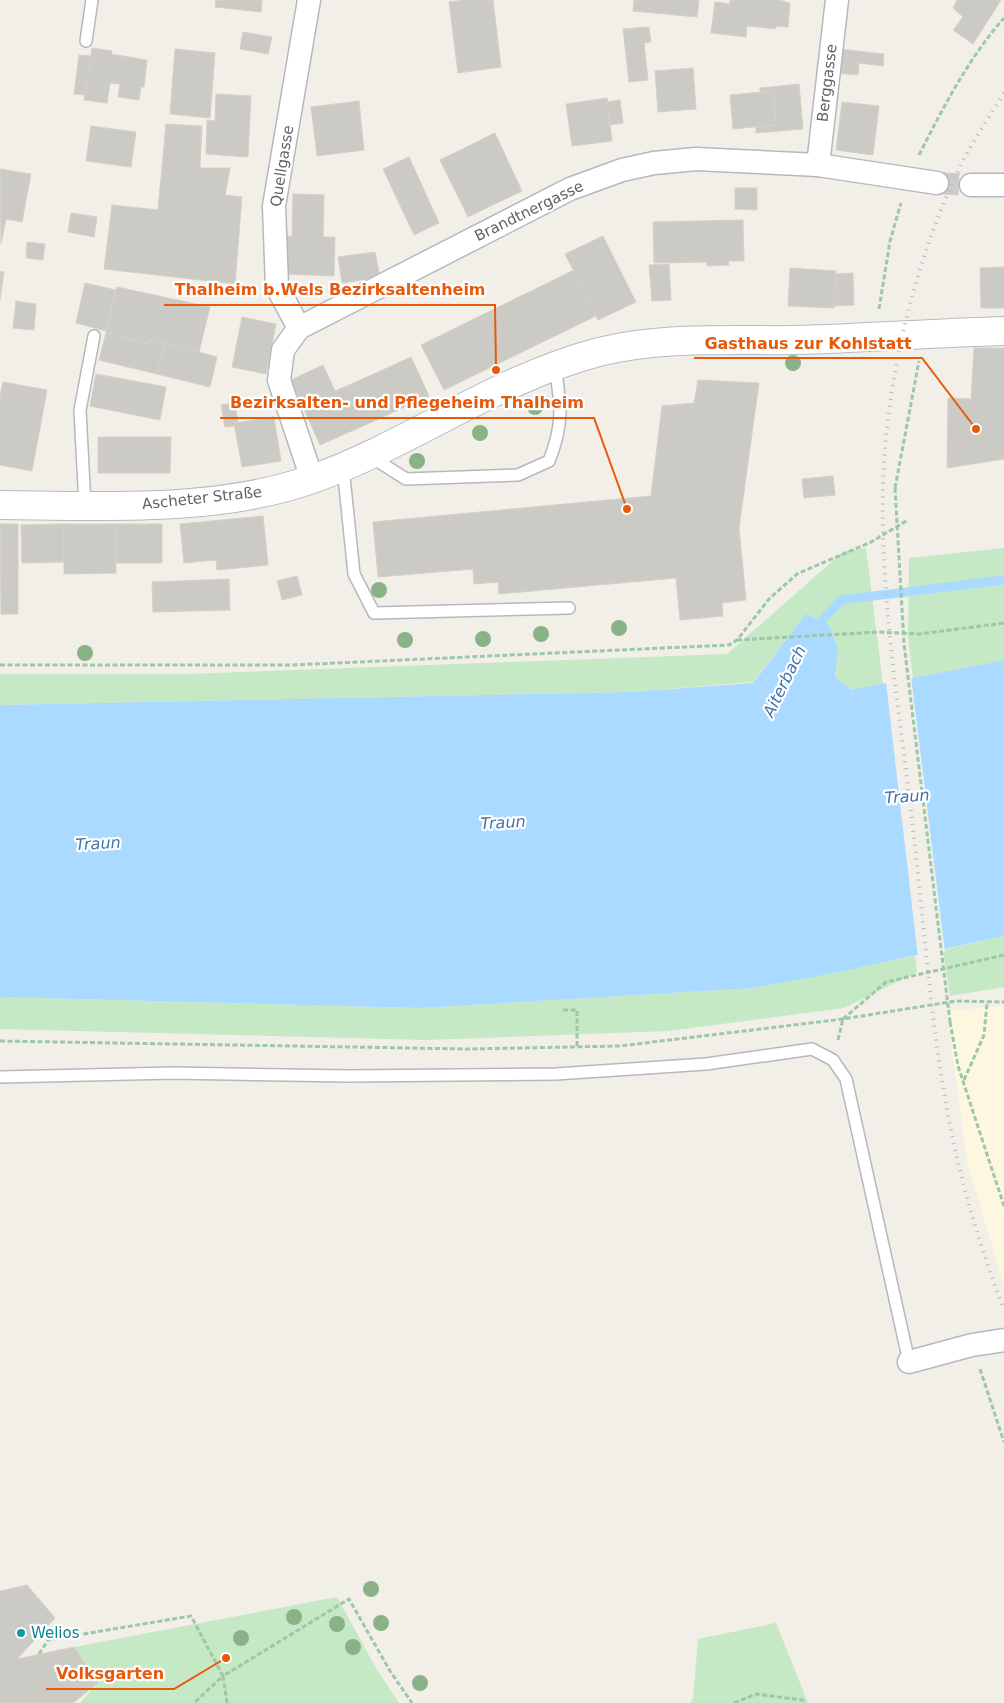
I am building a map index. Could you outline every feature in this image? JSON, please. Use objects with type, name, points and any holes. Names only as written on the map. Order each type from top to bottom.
[{"type":"main road","name":"Ascheter Straße","points":[[0,505],[130,506],[221,499],[270,491],[312,479],[370,456],[506,387],[555,366],[600,352],[679,342],[820,339],[1004,331]]},
{"type":"street","name":"Quellgasse","points":[[299,328],[277,287],[274,206],[309,0]]},
{"type":"street","name":"Berggasse","points":[[818,165],[837,0]]},
{"type":"street","name":"Brandtnergasse","points":[[312,479],[279,380],[283,350],[299,328],[570,188],[622,170],[654,163],[696,159],[818,165],[937,183]]},
{"type":"street","points":[[971,186],[1004,185]]},
{"type":"street","points":[[910,1362],[972,1345],[1004,1340]]},
{"type":"lane","points":[[86,41],[92,0]]},
{"type":"lane","points":[[85,506],[80,410],[94,336]]},
{"type":"lane","points":[[370,456],[406,478],[518,475],[549,461],[558,437],[561,407],[555,366]]},
{"type":"lane","points":[[343,467],[354,574],[374,614],[569,608]]},
{"type":"lane","points":[[0,1077],[173,1073],[349,1076],[556,1074],[706,1064],[812,1049],[833,1060],[846,1080],[910,1362]]},
{"type":"path","points":[[926,358],[919,361],[895,488],[904,644],[950,1022],[964,1081],[1004,1206]]},
{"type":"path","points":[[0,666],[293,666],[729,645],[737,640],[769,599],[797,574],[870,542],[908,520]]},
{"type":"path","points":[[737,640],[860,633],[919,634],[1004,623]]},
{"type":"path","points":[[843,1019],[886,982],[1004,954]]},
{"type":"path","points":[[0,1042],[468,1049],[620,1046],[843,1019],[956,1001],[1004,1002]]},
{"type":"path","points":[[964,1081],[984,1035],[987,1002]]},
{"type":"path","points":[[563,1010],[576,1010],[577,1047]]},
{"type":"path","points":[[972,1345],[1004,1442]]},
{"type":"path","points":[[194,1703],[223,1676],[349,1599],[390,1671],[412,1703]]},
{"type":"path","points":[[39,1654],[48,1640],[191,1616],[223,1676],[226,1703]]},
{"type":"path","points":[[734,1703],[756,1694],[802,1700],[806,1703]]},
{"type":"shaded area","points":[[1004,1006],[1004,1287],[967,1161],[947,1011]]},
{"type":"green space","points":[[866,548],[883,685],[850,690],[835,677],[838,648],[828,624],[806,615],[753,682],[630,692],[0,705],[0,674],[188,674],[727,654],[844,551]]},
{"type":"green space","points":[[1004,548],[1004,660],[913,678],[908,636],[909,558]]},
{"type":"green space","points":[[1004,936],[1004,987],[950,996],[943,950]]},
{"type":"green space","points":[[915,956],[917,972],[844,1008],[668,1031],[426,1040],[0,1029],[0,997],[421,1008],[754,988]]},
{"type":"green space","points":[[337,1597],[376,1668],[399,1703],[80,1703],[98,1683],[74,1647]]},
{"type":"green space","points":[[776,1623],[808,1703],[690,1703],[693,1699],[698,1639]]},
{"type":"water","name":"Traun","points":[[806,614],[828,624],[838,648],[835,677],[851,690],[1004,660],[1004,936],[754,988],[421,1008],[0,997],[0,705],[630,692],[753,683]]},
{"type":"pier","points":[[911,676],[945,952],[918,958],[886,682]]},
{"type":"building","points":[[216,0],[262,0],[261,12],[215,7]]},
{"type":"building","points":[[493,0],[501,67],[458,73],[449,2]]},
{"type":"building","points":[[634,0],[699,0],[697,17],[633,11]]},
{"type":"building","points":[[730,0],[779,0],[790,3],[788,27],[776,26],[776,29],[747,26],[746,37],[711,33],[715,2],[730,4]]},
{"type":"building","points":[[957,0],[1001,0],[973,44],[953,30],[963,17],[953,8]]},
{"type":"building","points":[[649,27],[651,42],[644,43],[648,80],[629,82],[623,29]]},
{"type":"building","points":[[243,32],[272,37],[268,54],[240,49]]},
{"type":"building","points":[[92,48],[112,51],[111,54],[147,60],[144,87],[141,87],[139,100],[118,97],[120,84],[110,83],[107,103],[84,100]]},
{"type":"building","points":[[175,49],[215,53],[210,118],[170,114]]},
{"type":"building","points":[[839,49],[884,54],[883,66],[859,63],[858,75],[837,73]]},
{"type":"building","points":[[79,55],[91,56],[85,95],[74,94]]},
{"type":"building","points":[[693,68],[696,109],[658,112],[655,71]]},
{"type":"building","points":[[799,84],[803,129],[756,133],[756,127],[776,125],[773,91],[760,92],[760,88]]},
{"type":"building","points":[[773,91],[776,125],[733,129],[730,95]]},
{"type":"building","points":[[216,94],[251,96],[248,157],[206,154],[207,120],[215,121]]},
{"type":"building","points":[[607,98],[612,141],[572,146],[566,104]]},
{"type":"building","points":[[620,100],[623,123],[610,125],[607,102]]},
{"type":"building","points":[[359,101],[364,150],[317,156],[311,107]]},
{"type":"building","points":[[842,102],[879,106],[873,155],[836,150]]},
{"type":"building","points":[[166,124],[202,126],[200,168],[230,168],[225,195],[242,197],[235,284],[104,269],[112,205],[158,210]]},
{"type":"building","points":[[91,126],[136,132],[131,167],[86,161]]},
{"type":"building","points":[[495,133],[522,191],[468,217],[440,160]]},
{"type":"building","points":[[409,157],[439,223],[414,235],[383,169]]},
{"type":"building","points":[[0,169],[31,174],[22,222],[6,219],[1,244]]},
{"type":"building","points":[[735,188],[757,188],[757,210],[735,209]]},
{"type":"building","points":[[293,194],[324,195],[323,237],[335,237],[334,276],[285,274],[287,236],[292,236]]},
{"type":"building","points":[[71,213],[97,217],[94,237],[68,232]]},
{"type":"building","points":[[743,220],[744,261],[728,261],[729,265],[707,266],[707,262],[654,263],[653,222]]},
{"type":"building","points":[[603,236],[636,302],[598,320],[565,254]]},
{"type":"building","points":[[27,242],[45,244],[43,260],[26,258]]},
{"type":"building","points":[[375,252],[380,277],[342,283],[338,257]]},
{"type":"building","points":[[669,264],[671,300],[652,301],[649,265]]},
{"type":"building","points":[[1004,267],[1004,308],[981,308],[980,268]]},
{"type":"building","points":[[790,268],[836,271],[834,308],[788,306]]},
{"type":"building","points":[[574,270],[596,316],[444,390],[421,345]]},
{"type":"building","points":[[0,271],[4,272],[0,300]]},
{"type":"building","points":[[853,273],[854,305],[834,306],[836,274]]},
{"type":"building","points":[[85,283],[116,290],[106,331],[76,323]]},
{"type":"building","points":[[117,287],[210,307],[199,352],[149,340],[148,344],[106,333]]},
{"type":"building","points":[[16,301],[36,304],[34,330],[13,328]]},
{"type":"building","points":[[242,317],[276,324],[266,374],[232,367]]},
{"type":"building","points":[[106,333],[148,344],[149,340],[165,343],[157,374],[99,360]]},
{"type":"building","points":[[165,343],[217,357],[210,387],[157,374]]},
{"type":"building","points":[[974,348],[1004,348],[1004,459],[947,468],[948,398],[971,399]]},
{"type":"building","points":[[411,357],[429,396],[374,421],[356,382]]},
{"type":"building","points":[[323,365],[335,391],[356,382],[374,421],[320,445],[291,380]]},
{"type":"building","points":[[96,374],[166,387],[160,420],[90,406]]},
{"type":"building","points":[[698,380],[759,383],[739,528],[746,600],[722,603],[723,616],[680,620],[676,578],[499,594],[498,582],[474,584],[473,569],[378,577],[373,522],[651,496],[662,406],[694,403]]},
{"type":"building","points":[[3,382],[47,390],[32,471],[0,465],[0,395]]},
{"type":"building","points":[[235,403],[238,422],[234,423],[235,426],[225,427],[221,405]]},
{"type":"building","points":[[274,417],[281,461],[242,467],[234,423]]},
{"type":"building","points":[[98,437],[171,437],[170,473],[98,473]]},
{"type":"building","points":[[833,476],[835,495],[804,498],[802,479]]},
{"type":"building","points":[[263,516],[268,565],[217,570],[216,560],[184,563],[180,524]]},
{"type":"building","points":[[0,524],[18,524],[18,614],[1,614]]},
{"type":"building","points":[[64,524],[64,562],[22,563],[21,525]]},
{"type":"building","points":[[64,524],[115,524],[116,573],[64,574]]},
{"type":"building","points":[[115,524],[162,524],[162,563],[116,563]]},
{"type":"building","points":[[297,576],[302,595],[282,600],[277,581]]},
{"type":"building","points":[[229,579],[230,610],[153,612],[152,582]]},
{"type":"building","name":"Welios","points":[[27,1585],[55,1618],[17,1659],[74,1647],[98,1683],[73,1703],[0,1703],[0,1591]]},
{"type":"waterway","name":"Aiterbach","points":[[813,630],[841,600],[1004,580]]},
{"type":"tunnel","points":[[937,183],[971,185]]},
{"type":"railway","points":[[1004,93],[959,169],[943,205],[916,283],[896,364],[885,445],[883,485],[885,578],[889,624],[940,1068],[962,1179],[977,1232],[1004,1310]]},
{"type":"place","name":"Thalheim b.Wels Bezirksaltenheim","points":[[496,370]]},
{"type":"place","name":"Gasthaus zur Kohlstatt","points":[[976,429]]},
{"type":"place","name":"Bezirksalten- und Pflegeheim Thalheim","points":[[627,509]]},
{"type":"place","name":"Welios","points":[[21,1633]]},
{"type":"place","name":"Volksgarten","points":[[226,1658]]}]
